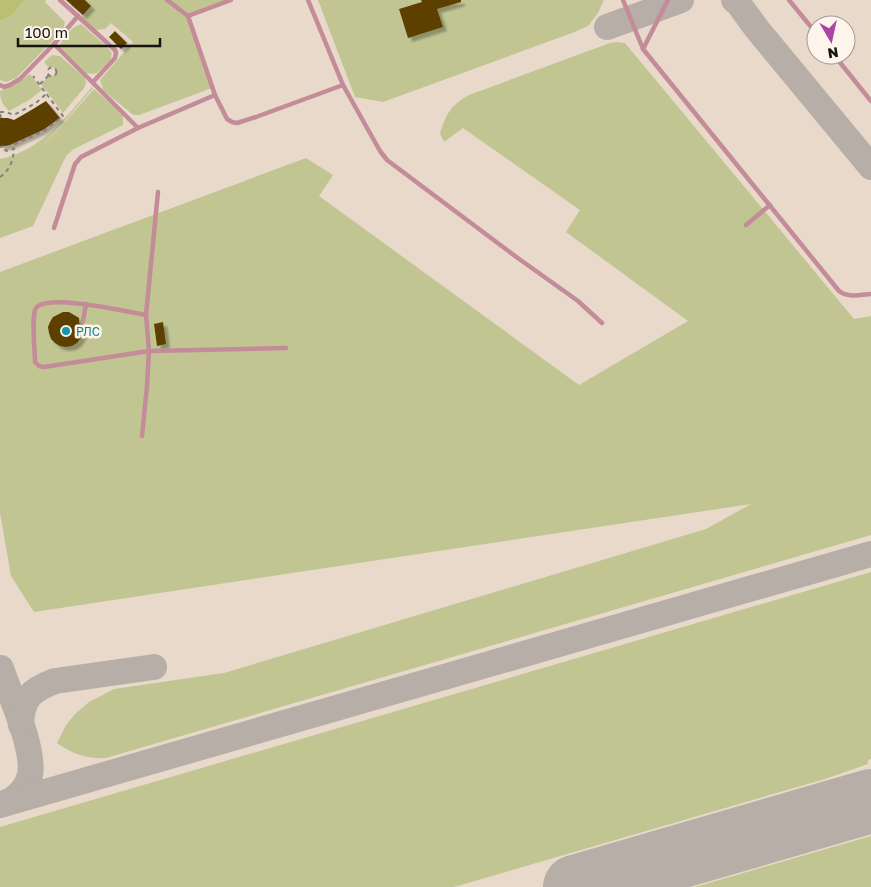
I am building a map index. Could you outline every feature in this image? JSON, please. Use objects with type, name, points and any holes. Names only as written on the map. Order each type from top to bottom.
[{"type":"lane","points":[[60,0],[113,48],[116,53],[115,58],[93,82]]},
{"type":"lane","points":[[167,0],[188,16],[215,95],[227,119],[232,122],[256,117],[343,85]]},
{"type":"lane","points":[[188,16],[231,0]]},
{"type":"lane","points":[[308,0],[343,85],[387,160],[578,301],[602,323]]},
{"type":"lane","points":[[623,0],[644,49],[839,290],[844,295],[871,294]]},
{"type":"lane","points":[[644,49],[668,0]]},
{"type":"lane","points":[[789,0],[806,21]]},
{"type":"lane","points":[[0,85],[4,87],[16,82],[54,44],[78,16]]},
{"type":"lane","points":[[54,44],[138,128]]},
{"type":"lane","points":[[842,65],[871,101]]},
{"type":"lane","points":[[54,228],[75,164],[81,157],[138,128],[215,95]]},
{"type":"lane","points":[[142,436],[148,386],[149,351],[146,315],[158,192]]},
{"type":"lane","points":[[746,225],[770,205]]},
{"type":"lane","points":[[146,315],[86,304],[59,302],[41,304],[36,308],[34,316],[35,362],[39,366],[44,367],[149,351],[286,348]]},
{"type":"lane","points":[[83,321],[86,304]]},
{"type":"path","points":[[0,177],[12,164],[13,145],[44,131],[63,116],[28,70]]},
{"type":"path","points":[[39,84],[48,75]]},
{"type":"path","points":[[1,118],[0,113],[6,112],[14,115],[36,103],[46,94]]},
{"type":"path","points":[[0,147],[5,146],[6,151],[14,149]]},
{"type":"shaded area","points":[[0,0],[871,0],[871,887],[0,887]]},
{"type":"green space","points":[[0,0],[46,0],[45,2],[65,22],[63,30],[16,78],[6,82],[0,80]]},
{"type":"green space","points":[[0,0],[24,0],[13,14],[0,20]]},
{"type":"green space","points":[[84,0],[225,0],[187,15],[212,88],[139,115],[132,114],[104,91],[100,80],[133,42],[111,23],[105,29],[96,30],[81,17],[91,6]]},
{"type":"green space","points":[[318,0],[604,0],[598,13],[588,26],[383,102],[355,97]]},
{"type":"green space","points":[[81,24],[109,49],[112,54],[110,60],[97,73],[86,73],[60,47],[62,40],[68,33]]},
{"type":"green space","points":[[617,42],[625,43],[854,319],[871,316],[871,535],[106,758],[92,758],[80,755],[57,743],[66,725],[76,713],[89,702],[114,689],[224,673],[706,529],[751,504],[34,612],[11,576],[0,513],[0,272],[306,158],[333,175],[319,196],[579,385],[688,321],[566,232],[580,210],[463,128],[444,142],[440,133],[450,111],[457,103],[469,95]]},
{"type":"green space","points":[[52,55],[60,56],[85,78],[86,83],[63,113],[41,84],[49,75],[53,76],[56,74],[53,67],[49,68],[44,62]]},
{"type":"green space","points":[[30,74],[42,90],[9,111],[2,102],[0,91],[15,85]]},
{"type":"green space","points":[[92,87],[38,152],[94,89],[123,115],[123,125],[74,149],[67,155],[33,226],[0,238],[0,159],[15,155],[40,141],[62,121]]},
{"type":"green space","points":[[871,572],[871,759],[868,760],[868,764],[825,779],[454,887],[0,887],[0,827]]},
{"type":"green space","points":[[871,836],[871,887],[695,887]]},
{"type":"building","points":[[66,0],[85,0],[91,6],[83,15]]},
{"type":"building","points":[[421,0],[461,0],[461,2],[437,9],[443,27],[408,38],[399,9],[422,2]]},
{"type":"building","points":[[115,31],[127,43],[121,49],[109,37]]},
{"type":"building","points":[[46,101],[60,118],[43,130],[10,145],[0,147],[0,118],[14,120]]},
{"type":"building","name":"РЛС","points":[[63,312],[69,312],[79,318],[79,323],[83,328],[83,334],[80,339],[72,346],[60,346],[51,339],[49,333],[48,327],[53,317]]},
{"type":"building","points":[[163,322],[166,344],[157,346],[154,324]]},
{"type":"taxiway","points":[[607,27],[681,0]]},
{"type":"taxiway","points":[[734,0],[871,167]]},
{"type":"taxiway","points":[[0,805],[871,554]]},
{"type":"taxiway","points":[[21,725],[23,708],[29,696],[47,684],[55,681],[154,667]]},
{"type":"taxiway","points":[[0,668],[21,722],[31,764],[29,780],[24,788],[14,798],[5,803]]},
{"type":"taxiway","points":[[770,830],[871,791]]},
{"type":"runway","points":[[575,887],[871,801]]},
{"type":"place","name":"РЛС","points":[[66,331]]}]
